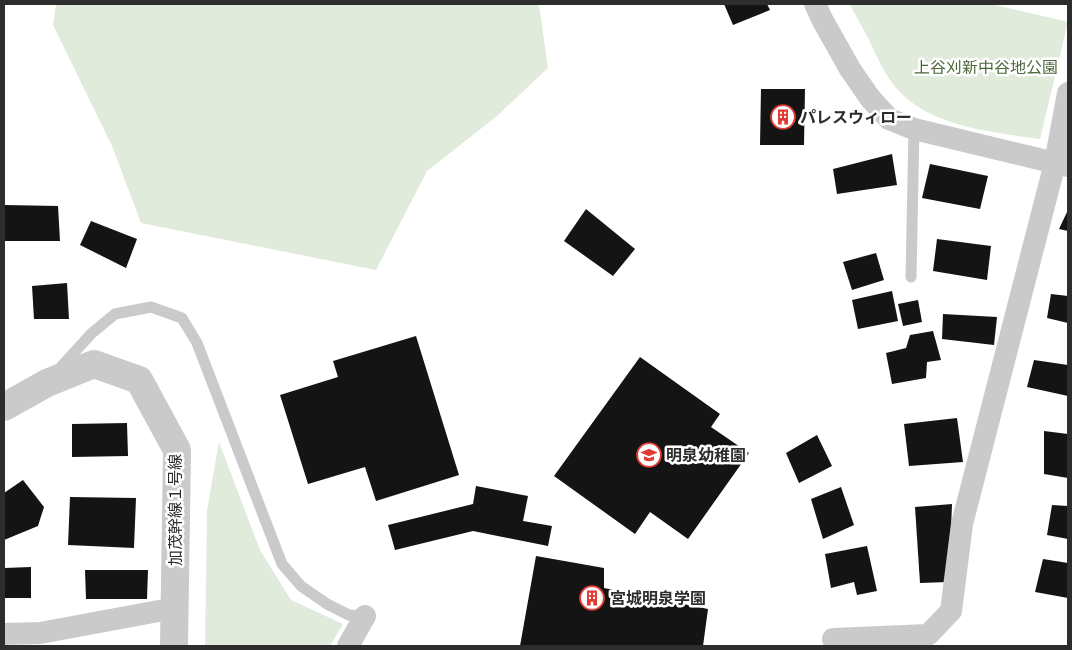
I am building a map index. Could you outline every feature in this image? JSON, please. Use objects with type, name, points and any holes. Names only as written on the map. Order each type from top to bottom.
[{"type":"street","points":[[815,4],[850,69],[870,98],[889,119],[914,129],[1061,165]]},
{"type":"street","points":[[833,639],[928,640],[951,611],[962,524],[1061,165],[1068,93]]},
{"type":"street","name":"加茂幹線１号線","points":[[4,407],[47,383],[94,364],[139,380],[177,450],[174,646]]},
{"type":"street","points":[[4,634],[39,640],[175,608]]},
{"type":"street","points":[[348,646],[365,616]]},
{"type":"lane","points":[[911,277],[914,129]]},
{"type":"lane","points":[[47,383],[92,333],[115,314],[151,306],[182,318],[198,342],[282,564],[301,586],[327,604],[349,615],[365,616]]},
{"type":"green space","points":[[56,4],[539,4],[548,68],[497,116],[427,171],[376,270],[141,223],[112,146],[53,25]]},
{"type":"green space","name":"上谷刈新中谷地公園","points":[[850,4],[991,4],[1068,22],[1040,139],[1002,134],[962,125],[926,111],[910,101],[896,88],[888,77]]},
{"type":"green space","points":[[219,442],[260,550],[291,600],[343,624],[330,646],[205,646],[207,510]]},
{"type":"building","points":[[724,4],[767,4],[770,10],[733,25]]},
{"type":"building","name":"パレスウィロー","points":[[761,89],[805,89],[804,145],[760,145]]},
{"type":"building","points":[[892,154],[897,185],[837,194],[833,169]]},
{"type":"building","points":[[930,164],[988,176],[980,209],[922,198]]},
{"type":"building","points":[[4,205],[58,206],[60,241],[4,241]]},
{"type":"building","points":[[586,209],[635,249],[613,276],[564,241]]},
{"type":"building","points":[[1068,210],[1068,231],[1059,229]]},
{"type":"building","points":[[91,221],[137,239],[126,268],[80,245]]},
{"type":"building","points":[[937,239],[991,246],[987,280],[933,271]]},
{"type":"building","points":[[876,253],[884,280],[852,290],[843,262]]},
{"type":"building","points":[[67,283],[69,319],[34,319],[32,286]]},
{"type":"building","points":[[892,291],[898,321],[858,329],[852,300]]},
{"type":"building","points":[[1051,294],[1068,296],[1068,323],[1047,318]]},
{"type":"building","points":[[918,300],[922,322],[903,326],[898,304]]},
{"type":"building","points":[[943,314],[997,317],[994,345],[942,339]]},
{"type":"building","points":[[933,331],[941,360],[927,362],[926,378],[892,384],[886,353],[906,348],[910,335]]},
{"type":"building","points":[[416,336],[459,475],[376,501],[365,467],[308,484],[280,395],[338,377],[333,361]]},
{"type":"building","points":[[640,357],[720,414],[711,427],[749,453],[688,539],[650,512],[635,534],[554,476]]},
{"type":"building","points":[[1034,360],[1068,365],[1068,396],[1027,387]]},
{"type":"building","points":[[957,418],[963,462],[909,466],[904,424]]},
{"type":"building","points":[[127,423],[128,456],[72,457],[72,424]]},
{"type":"building","points":[[1044,431],[1068,434],[1068,478],[1044,474]]},
{"type":"building","points":[[817,435],[832,466],[799,483],[786,453]]},
{"type":"building","points":[[23,480],[44,507],[38,526],[4,540],[4,493]]},
{"type":"building","points":[[476,486],[528,496],[523,521],[552,526],[548,546],[473,531],[395,550],[388,525],[473,504]]},
{"type":"building","points":[[841,487],[854,525],[823,539],[811,499]]},
{"type":"building","points":[[70,497],[136,498],[134,548],[68,545]]},
{"type":"building","points":[[952,504],[949,582],[920,583],[915,507]]},
{"type":"building","points":[[1052,505],[1068,506],[1068,539],[1047,535]]},
{"type":"building","points":[[867,546],[877,591],[857,595],[854,582],[831,588],[825,554]]},
{"type":"building","name":"宮城明泉学園","points":[[536,556],[604,568],[604,588],[708,609],[703,646],[520,646]]},
{"type":"building","points":[[1043,559],[1068,563],[1068,598],[1035,592]]},
{"type":"building","points":[[31,567],[31,598],[4,598],[4,568]]},
{"type":"building","points":[[85,570],[148,570],[147,599],[86,599]]},
{"type":"place","name":"パレスウィロー","points":[[783,117]]},
{"type":"place","name":"明泉幼稚園","points":[[649,455]]},
{"type":"place","name":"宮城明泉学園","points":[[592,598]]}]
